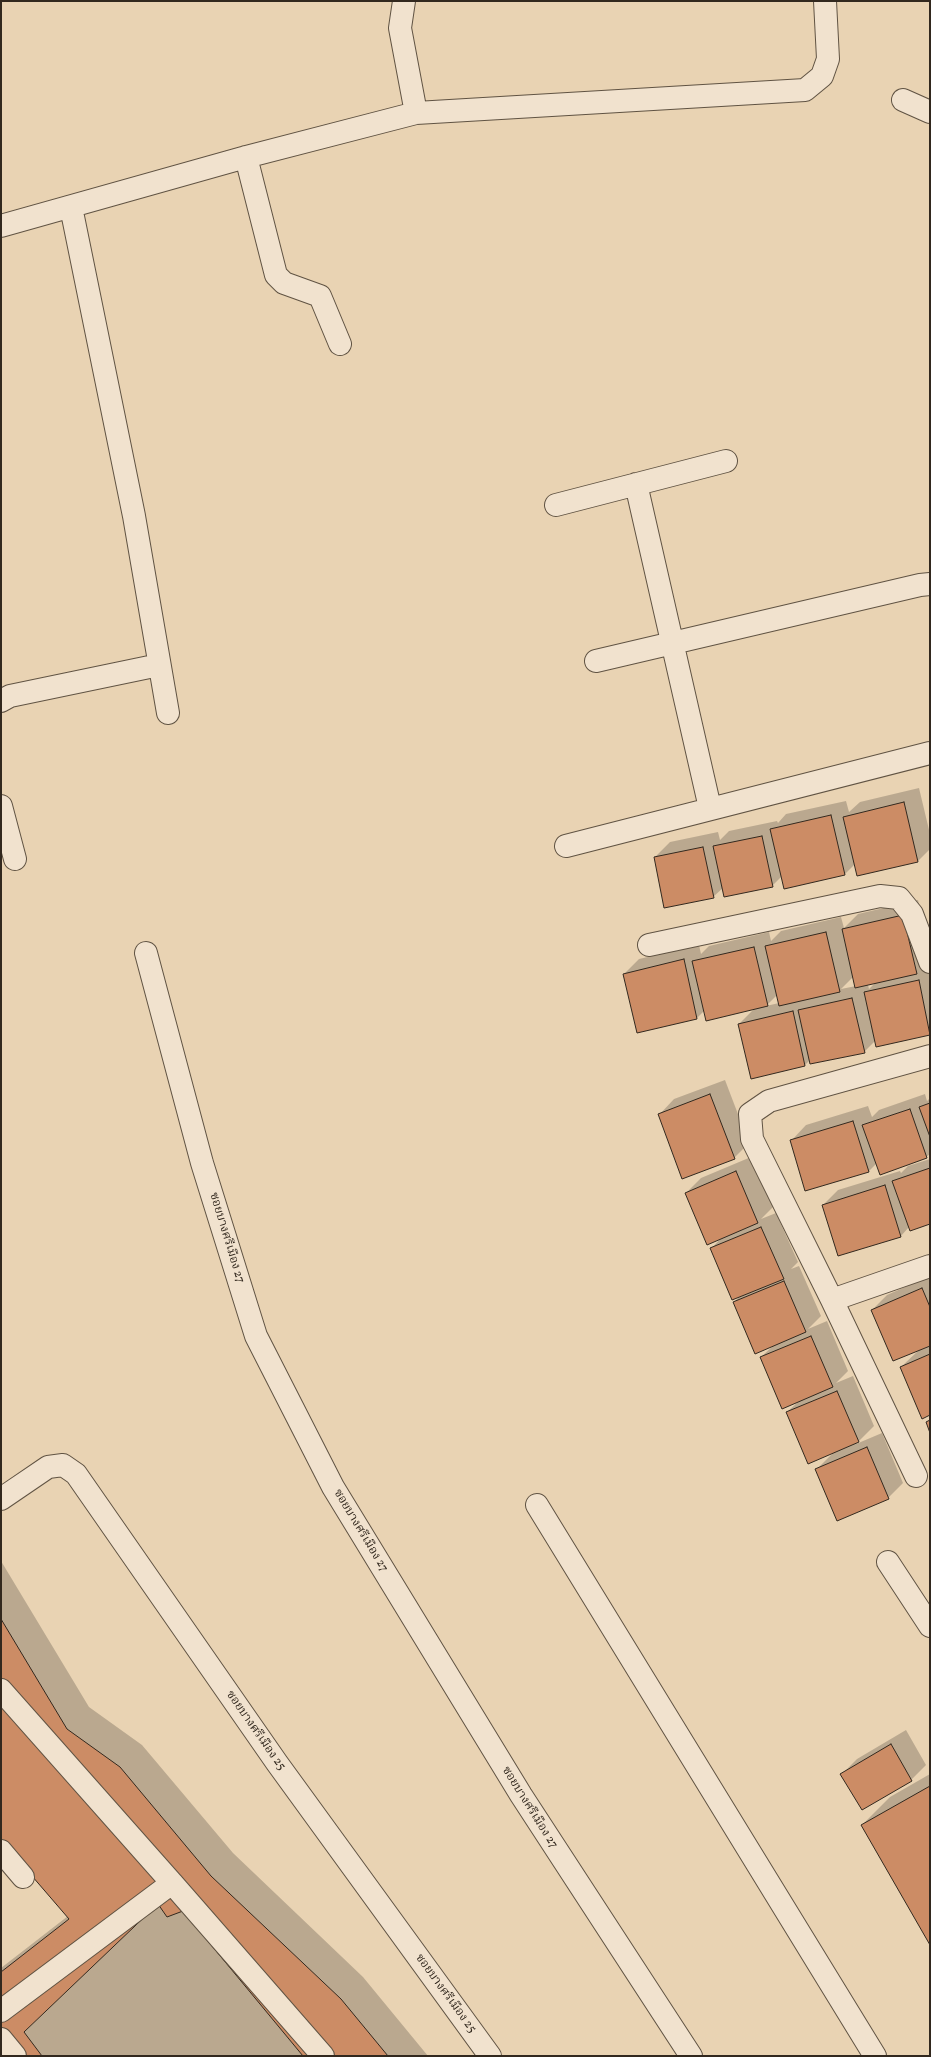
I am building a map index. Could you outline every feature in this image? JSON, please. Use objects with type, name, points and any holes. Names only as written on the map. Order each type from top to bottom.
[{"type":"street","points":[[404,1],[400,28],[416,113]]},
{"type":"street","points":[[1,226],[246,158],[416,113],[805,90],[822,76],[828,59],[825,1]]},
{"type":"street","points":[[903,100],[930,112]]},
{"type":"street","points":[[246,158],[276,275],[284,283],[320,296],[340,344]]},
{"type":"street","points":[[71,207],[134,516],[168,713]]},
{"type":"street","points":[[556,505],[726,461]]},
{"type":"street","points":[[636,484],[671,643],[710,808]]},
{"type":"street","points":[[596,661],[920,585],[930,584]]},
{"type":"street","points":[[1,701],[10,696],[159,665]]},
{"type":"street","points":[[566,846],[930,753]]},
{"type":"street","points":[[1,806],[15,860]]},
{"type":"street","points":[[649,945],[880,896],[899,898],[912,914],[930,962]]},
{"type":"street","name":"ซอยบางศรีเมือง 27","points":[[146,953],[202,1163],[256,1336],[333,1487],[520,1795],[691,2056]]},
{"type":"street","points":[[916,1476],[832,1300],[752,1139],[750,1114],[769,1101],[930,1056]]},
{"type":"street","points":[[832,1300],[930,1266]]},
{"type":"street","name":"ซอยบางศรีเมือง 25","points":[[1,1499],[48,1467],[63,1465],[76,1474],[277,1763],[490,2056]]},
{"type":"street","points":[[538,1505],[875,2056]]},
{"type":"street","points":[[888,1562],[930,1626]]},
{"type":"street","points":[[1,1690],[323,2056]]},
{"type":"street","points":[[1,1852],[23,1877]]},
{"type":"street","points":[[1,2011],[172,1883]]},
{"type":"street","points":[[1,2039],[15,2056]]},
{"type":"building","points":[[904,802],[918,862],[857,876],[843,817]]},
{"type":"building","points":[[831,815],[845,875],[784,889],[770,829]]},
{"type":"building","points":[[762,836],[773,887],[724,897],[713,846]]},
{"type":"building","points":[[703,847],[714,898],[664,908],[654,857]]},
{"type":"building","points":[[903,915],[917,974],[855,988],[842,929]]},
{"type":"building","points":[[826,932],[840,992],[779,1006],[765,946]]},
{"type":"building","points":[[754,947],[768,1006],[706,1021],[692,961]]},
{"type":"building","points":[[684,959],[697,1019],[637,1033],[623,974]]},
{"type":"building","points":[[919,980],[930,1035],[876,1047],[864,992]]},
{"type":"building","points":[[852,998],[865,1053],[810,1064],[798,1010]]},
{"type":"building","points":[[793,1011],[805,1066],[751,1079],[738,1024]]},
{"type":"building","points":[[710,1094],[735,1159],[682,1179],[658,1114]]},
{"type":"building","points":[[930,1103],[930,1137],[919,1107]]},
{"type":"building","points":[[910,1109],[927,1158],[880,1175],[862,1125]]},
{"type":"building","points":[[853,1121],[869,1172],[805,1191],[790,1140]]},
{"type":"building","points":[[930,1168],[930,1224],[910,1231],[892,1181]]},
{"type":"building","points":[[736,1171],[758,1223],[707,1245],[685,1193]]},
{"type":"building","points":[[885,1185],[901,1237],[838,1256],[822,1205]]},
{"type":"building","points":[[761,1227],[784,1279],[732,1300],[710,1248]]},
{"type":"building","points":[[784,1281],[806,1332],[755,1354],[733,1302]]},
{"type":"building","points":[[922,1288],[930,1307],[930,1346],[893,1361],[871,1310]]},
{"type":"building","points":[[811,1336],[833,1387],[782,1409],[760,1357]]},
{"type":"building","points":[[930,1354],[930,1415],[922,1419],[900,1367]]},
{"type":"building","points":[[837,1391],[859,1442],[808,1464],[786,1412]]},
{"type":"building","points":[[930,1420],[930,1433],[926,1422]]},
{"type":"building","points":[[867,1447],[889,1499],[837,1521],[815,1469]]},
{"type":"building","points":[[1,1619],[67,1729],[120,1767],[211,1876],[341,1999],[388,2056],[1,2056],[1,1972],[69,1919],[1,1840]]},
{"type":"building","points":[[891,1744],[912,1781],[862,1810],[840,1774]]},
{"type":"building","points":[[930,1786],[930,1945],[861,1825]]},
{"type":"building","points":[[158,1904],[167,1917],[183,1911],[303,2056],[42,2056],[24,2032]]}]
